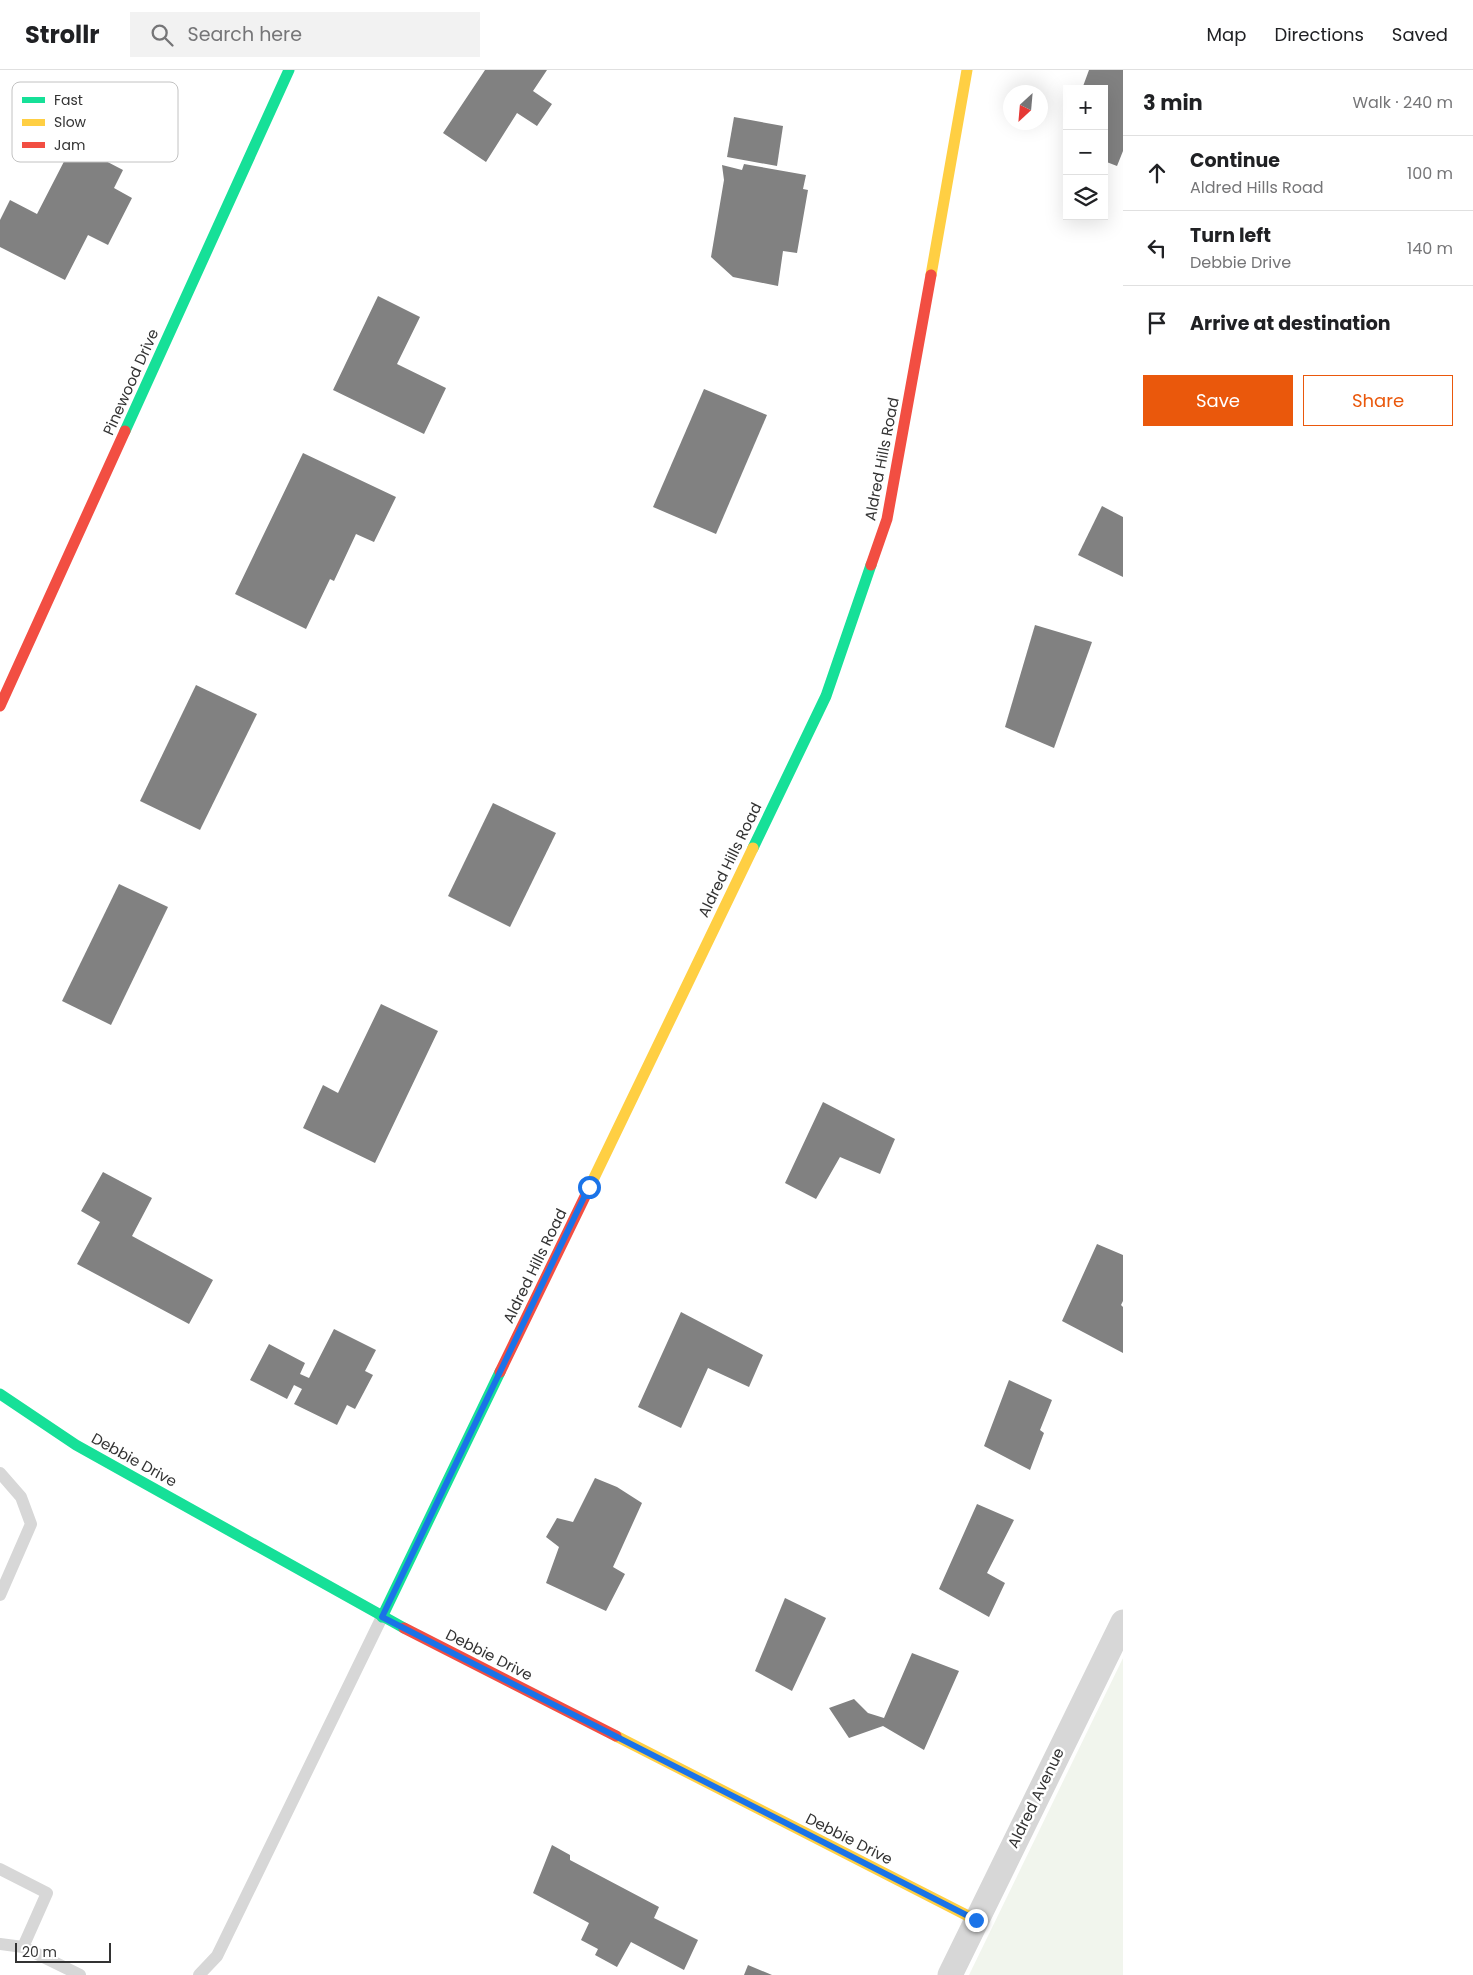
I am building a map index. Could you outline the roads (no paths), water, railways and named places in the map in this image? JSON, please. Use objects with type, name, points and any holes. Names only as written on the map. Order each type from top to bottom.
[{"type":"street","name":"Pinewood Drive","points":[[0,706],[289,70]]},
{"type":"street","name":"Aldred Hills Road","points":[[382,1617],[826,696],[887,519],[967,70]]},
{"type":"street","name":"Debbie Drive","points":[[0,1394],[76,1445],[382,1617],[976,1920]]},
{"type":"street","name":"Aldred Avenue","points":[[950,1975],[1123,1622]]},
{"type":"lane","points":[[0,1473],[21,1497],[31,1524],[0,1595]]},
{"type":"lane","points":[[198,1975],[217,1956],[382,1617]]},
{"type":"lane","points":[[0,1869],[47,1893],[23,1947]]},
{"type":"lane","points":[[0,1944],[23,1947],[80,1975]]}]
